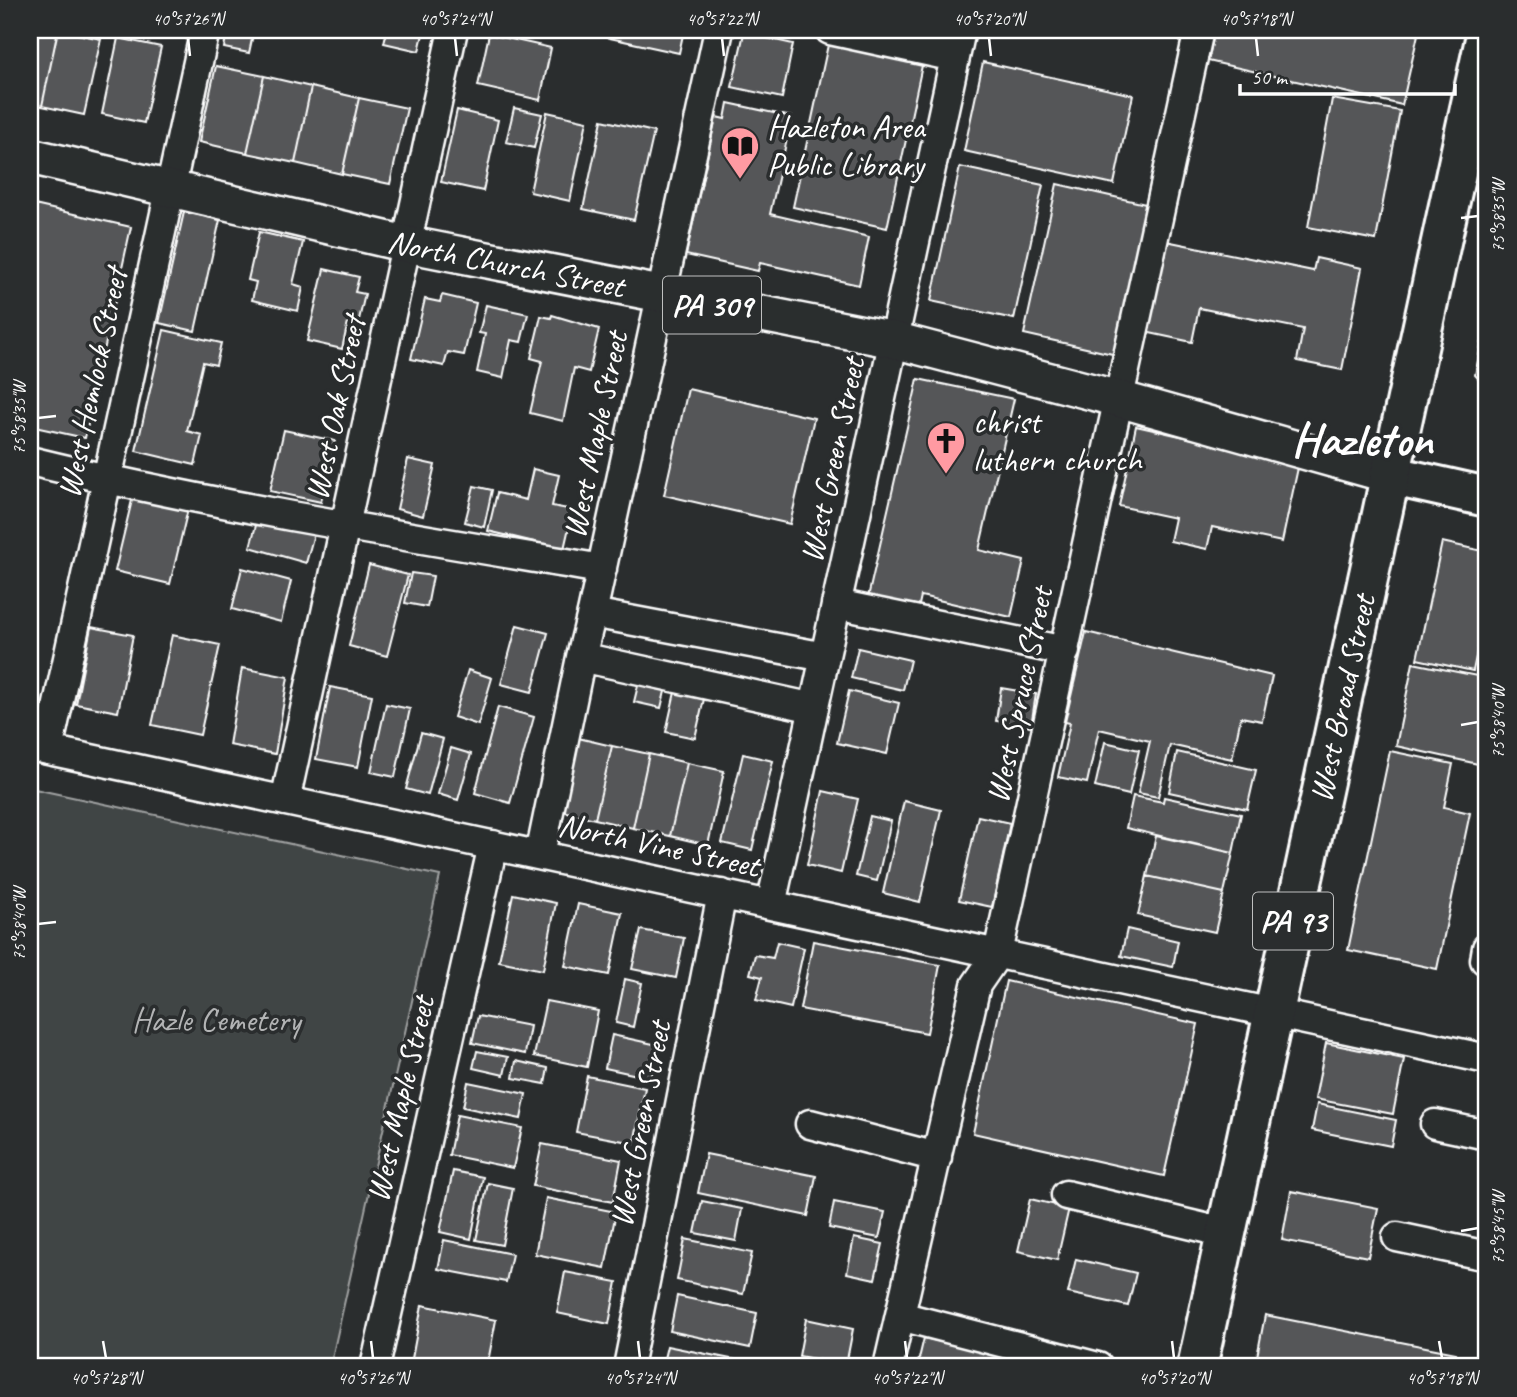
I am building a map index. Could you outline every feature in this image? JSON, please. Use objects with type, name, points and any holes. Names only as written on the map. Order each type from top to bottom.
[{"type":"highway","name":"West Broad Street","points":[[1196,1367],[1487,30]]},
{"type":"highway","name":"PA 309","points":[[1390,475],[1487,497]]},
{"type":"main road","name":"North Church Street","points":[[30,156],[406,244],[894,340],[1119,399],[1390,475]]},
{"type":"street","name":"West Hemlock Street","points":[[39,748],[107,480],[205,30]]},
{"type":"street","name":"West Oak Street","points":[[285,801],[453,30]]},
{"type":"street","name":"West Maple Street","points":[[540,855],[719,30]]},
{"type":"street","points":[[830,30],[955,57]]},
{"type":"street","name":"West Green Street","points":[[771,905],[961,30]]},
{"type":"street","name":"West Spruce Street","points":[[888,1367],[976,985],[998,953],[1199,30]]},
{"type":"street","points":[[30,461],[107,480],[345,526],[602,569]]},
{"type":"street","points":[[836,604],[1065,651]]},
{"type":"street","points":[[593,613],[825,657]]},
{"type":"street","points":[[581,657],[814,708]]},
{"type":"street","name":"North Vine Street","points":[[39,748],[1487,1059]]},
{"type":"street","name":"West Maple Street","points":[[375,1367],[493,845]]},
{"type":"street","name":"West Green Street","points":[[628,1367],[722,894]]},
{"type":"street","points":[[810,1124],[937,1157]]},
{"type":"street","points":[[1436,1124],[1487,1135]]},
{"type":"street","points":[[1066,1195],[1226,1233]]},
{"type":"street","points":[[1397,1237],[1487,1256]]},
{"type":"street","points":[[900,1316],[1098,1367]]},
{"type":"green space","name":"Hazle Cemetery","points":[[30,788],[440,876],[330,1367],[30,1367]]},
{"type":"building","points":[[30,30],[58,30],[42,106],[30,103]]},
{"type":"building","points":[[58,30],[101,39],[84,115],[42,106]]},
{"type":"building","points":[[227,30],[254,30],[249,53],[224,48]]},
{"type":"building","points":[[387,30],[424,30],[419,51],[384,43]]},
{"type":"building","points":[[490,30],[531,30],[529,38]]},
{"type":"building","points":[[573,30],[684,30],[679,53]]},
{"type":"building","points":[[1215,30],[1419,30],[1402,105],[1208,61]]},
{"type":"building","points":[[744,33],[793,44],[782,98],[732,87]]},
{"type":"building","points":[[489,34],[551,48],[540,100],[478,86]]},
{"type":"building","points":[[118,38],[161,47],[144,123],[102,114]]},
{"type":"building","points":[[829,40],[923,61],[887,228],[793,207]]},
{"type":"building","points":[[983,62],[1133,95],[1114,184],[964,151]]},
{"type":"building","points":[[216,66],[264,76],[247,153],[199,142]]},
{"type":"building","points":[[264,76],[311,87],[295,163],[247,153]]},
{"type":"building","points":[[311,87],[359,98],[342,174],[295,163]]},
{"type":"building","points":[[359,98],[407,108],[390,184],[342,174]]},
{"type":"building","points":[[1332,99],[1400,111],[1376,240],[1308,227]]},
{"type":"building","name":"Hazleton Area Public Library","points":[[728,103],[792,117],[770,214],[869,237],[859,285],[760,263],[758,271],[686,255],[716,117],[725,119]]},
{"type":"building","points":[[514,108],[542,114],[534,148],[506,142]]},
{"type":"building","points":[[457,110],[498,120],[483,191],[441,182]]},
{"type":"building","points":[[547,112],[587,121],[570,201],[530,192]]},
{"type":"building","points":[[602,120],[654,132],[634,220],[583,209]]},
{"type":"building","points":[[960,167],[1043,185],[1014,319],[931,301]]},
{"type":"building","points":[[1057,184],[1150,205],[1117,355],[1024,334]]},
{"type":"building","points":[[30,204],[131,227],[85,438],[30,426]]},
{"type":"building","points":[[184,212],[220,220],[195,331],[159,323]]},
{"type":"building","points":[[259,232],[303,242],[293,284],[303,287],[298,311],[252,300],[256,282],[248,280]]},
{"type":"building","points":[[1166,241],[1313,271],[1316,258],[1362,268],[1342,370],[1297,361],[1303,329],[1199,308],[1192,342],[1145,332]]},
{"type":"building","points":[[324,269],[359,277],[355,292],[365,294],[358,324],[348,322],[342,349],[307,341]]},
{"type":"building","points":[[442,295],[476,303],[464,355],[448,352],[444,366],[411,359],[425,299],[440,302]]},
{"type":"building","points":[[486,305],[528,314],[521,342],[511,340],[503,378],[477,372],[485,334],[479,333]]},
{"type":"building","points":[[552,315],[599,329],[589,372],[574,368],[563,421],[530,413],[542,361],[531,358],[541,316],[551,318]]},
{"type":"building","points":[[1487,317],[1487,388],[1475,375]]},
{"type":"building","points":[[164,330],[221,343],[216,365],[203,362],[187,431],[202,435],[195,465],[136,451]]},
{"type":"building","name":"christ luthern church","points":[[918,379],[1014,399],[979,550],[1024,561],[1011,617],[921,596],[916,618],[866,606]]},
{"type":"building","points":[[688,389],[814,418],[790,524],[664,495]]},
{"type":"building","points":[[1136,426],[1299,463],[1282,542],[1212,527],[1207,549],[1170,541],[1175,518],[1119,506]]},
{"type":"building","points":[[284,430],[335,441],[321,502],[270,491]]},
{"type":"building","points":[[408,459],[435,465],[423,516],[397,509]]},
{"type":"building","points":[[533,469],[559,475],[552,506],[573,510],[564,549],[488,531],[497,493],[526,500]]},
{"type":"building","points":[[474,486],[492,490],[484,527],[465,522]]},
{"type":"building","points":[[133,496],[188,509],[170,584],[115,571]]},
{"type":"building","points":[[258,518],[314,534],[306,563],[250,547]]},
{"type":"building","points":[[1442,542],[1487,552],[1487,604],[1473,671],[1417,659]]},
{"type":"building","points":[[369,565],[408,575],[387,656],[349,646]]},
{"type":"building","points":[[242,568],[291,581],[281,622],[232,609]]},
{"type":"building","points":[[411,573],[433,576],[427,607],[405,603]]},
{"type":"building","points":[[517,625],[548,633],[532,692],[501,684]]},
{"type":"building","points":[[91,627],[133,635],[118,712],[76,704]]},
{"type":"building","points":[[1086,632],[1272,676],[1262,721],[1241,717],[1232,759],[1170,745],[1158,797],[1138,793],[1150,741],[1099,729],[1087,783],[1058,777],[1070,723],[1065,722]]},
{"type":"building","points":[[172,635],[220,645],[200,735],[152,725]]},
{"type":"building","points":[[858,648],[910,660],[903,690],[851,678]]},
{"type":"building","points":[[1413,663],[1487,678],[1487,766],[1396,746]]},
{"type":"building","points":[[242,668],[288,677],[275,754],[229,745]]},
{"type":"building","points":[[468,670],[492,678],[478,725],[454,717]]},
{"type":"building","points":[[641,673],[668,679],[661,708],[634,702]]},
{"type":"building","points":[[330,687],[372,695],[358,767],[316,759]]},
{"type":"building","points":[[1001,688],[1036,694],[1031,726],[996,721]]},
{"type":"building","points":[[849,691],[899,703],[887,754],[837,743]]},
{"type":"building","points":[[675,692],[704,699],[695,738],[666,732]]},
{"type":"building","points":[[386,704],[410,709],[395,777],[371,772]]},
{"type":"building","points":[[498,707],[534,717],[510,803],[475,793]]},
{"type":"building","points":[[421,733],[443,739],[428,795],[406,789]]},
{"type":"building","points":[[574,737],[612,746],[595,819],[558,810]]},
{"type":"building","points":[[1105,742],[1139,750],[1129,795],[1095,787]]},
{"type":"building","points":[[612,746],[649,754],[633,828],[595,819]]},
{"type":"building","points":[[451,748],[471,754],[458,800],[438,794]]},
{"type":"building","points":[[1390,751],[1453,764],[1444,807],[1470,813],[1437,969],[1348,950]]},
{"type":"building","points":[[1177,752],[1256,770],[1247,809],[1169,792]]},
{"type":"building","points":[[649,754],[687,763],[670,836],[633,828]]},
{"type":"building","points":[[743,754],[773,761],[752,850],[722,843]]},
{"type":"building","points":[[687,763],[724,771],[708,845],[670,836]]},
{"type":"building","points":[[823,791],[858,799],[841,873],[807,865]]},
{"type":"building","points":[[1133,796],[1163,802],[1164,797],[1241,814],[1233,853],[1126,828]]},
{"type":"building","points":[[904,801],[941,810],[920,902],[883,893]]},
{"type":"building","points":[[870,816],[891,821],[877,881],[856,876]]},
{"type":"building","points":[[978,816],[1010,823],[992,907],[959,900]]},
{"type":"building","points":[[1156,836],[1233,853],[1224,893],[1147,876]]},
{"type":"building","points":[[1147,876],[1224,893],[1215,932],[1138,915]]},
{"type":"building","points":[[513,894],[556,903],[543,970],[499,961]]},
{"type":"building","points":[[578,904],[622,913],[609,975],[565,966]]},
{"type":"building","points":[[1127,929],[1178,941],[1173,967],[1121,956]]},
{"type":"building","points":[[641,930],[684,938],[676,978],[632,969]]},
{"type":"building","points":[[813,941],[940,965],[927,1033],[800,1009]]},
{"type":"building","points":[[777,942],[804,948],[791,1008],[756,1000],[762,977],[750,974],[755,955],[773,958]]},
{"type":"building","points":[[625,979],[642,983],[633,1027],[616,1023]]},
{"type":"building","points":[[1006,981],[1198,1024],[1164,1176],[973,1133]]},
{"type":"building","points":[[546,1001],[598,1011],[587,1067],[534,1056]]},
{"type":"building","points":[[478,1016],[530,1026],[525,1054],[472,1043]]},
{"type":"building","points":[[612,1035],[658,1045],[651,1078],[605,1068]]},
{"type":"building","points":[[1326,1043],[1404,1059],[1393,1114],[1315,1099]]},
{"type":"building","points":[[477,1051],[508,1057],[504,1075],[473,1068]]},
{"type":"building","points":[[516,1061],[548,1068],[545,1084],[513,1078]]},
{"type":"building","points":[[587,1076],[645,1088],[634,1143],[576,1132]]},
{"type":"building","points":[[468,1082],[526,1094],[521,1119],[463,1107]]},
{"type":"building","points":[[1317,1104],[1396,1120],[1391,1146],[1312,1130]]},
{"type":"building","points":[[457,1115],[522,1128],[513,1168],[449,1155]]},
{"type":"building","points":[[542,1144],[621,1160],[613,1202],[533,1186]]},
{"type":"building","points":[[706,1154],[816,1176],[808,1216],[698,1193]]},
{"type":"building","points":[[453,1171],[483,1177],[471,1239],[440,1232]]},
{"type":"building","points":[[488,1183],[513,1188],[502,1245],[476,1240]]},
{"type":"building","points":[[1291,1191],[1378,1208],[1368,1257],[1282,1240]]},
{"type":"building","points":[[546,1198],[616,1212],[605,1268],[535,1254]]},
{"type":"building","points":[[1030,1199],[1069,1208],[1057,1260],[1018,1251]]},
{"type":"building","points":[[702,1201],[742,1209],[736,1241],[695,1233]]},
{"type":"building","points":[[834,1202],[885,1212],[879,1238],[829,1228]]},
{"type":"building","points":[[854,1238],[883,1244],[875,1279],[847,1273]]},
{"type":"building","points":[[685,1239],[752,1253],[743,1294],[677,1280]]},
{"type":"building","points":[[444,1240],[512,1254],[506,1282],[438,1269]]},
{"type":"building","points":[[1076,1259],[1136,1273],[1128,1306],[1068,1293]]},
{"type":"building","points":[[565,1272],[617,1282],[609,1324],[557,1313]]},
{"type":"building","points":[[677,1296],[757,1313],[750,1348],[670,1331]]},
{"type":"building","points":[[422,1305],[496,1320],[487,1367],[427,1367],[411,1364]]},
{"type":"building","points":[[1265,1315],[1456,1353],[1453,1367],[1255,1367]]},
{"type":"building","points":[[806,1319],[853,1329],[846,1365],[799,1356]]},
{"type":"building","points":[[924,1338],[1011,1358],[1009,1367],[917,1367]]},
{"type":"building","points":[[667,1346],[741,1361],[740,1367],[662,1367]]},
{"type":"place","name":"Hazleton Area Public Library","points":[[740,180]]},
{"type":"place","name":"christ luthern church","points":[[946,475]]},
{"type":"district","name":"Hazleton","points":[[1362,439]]}]
